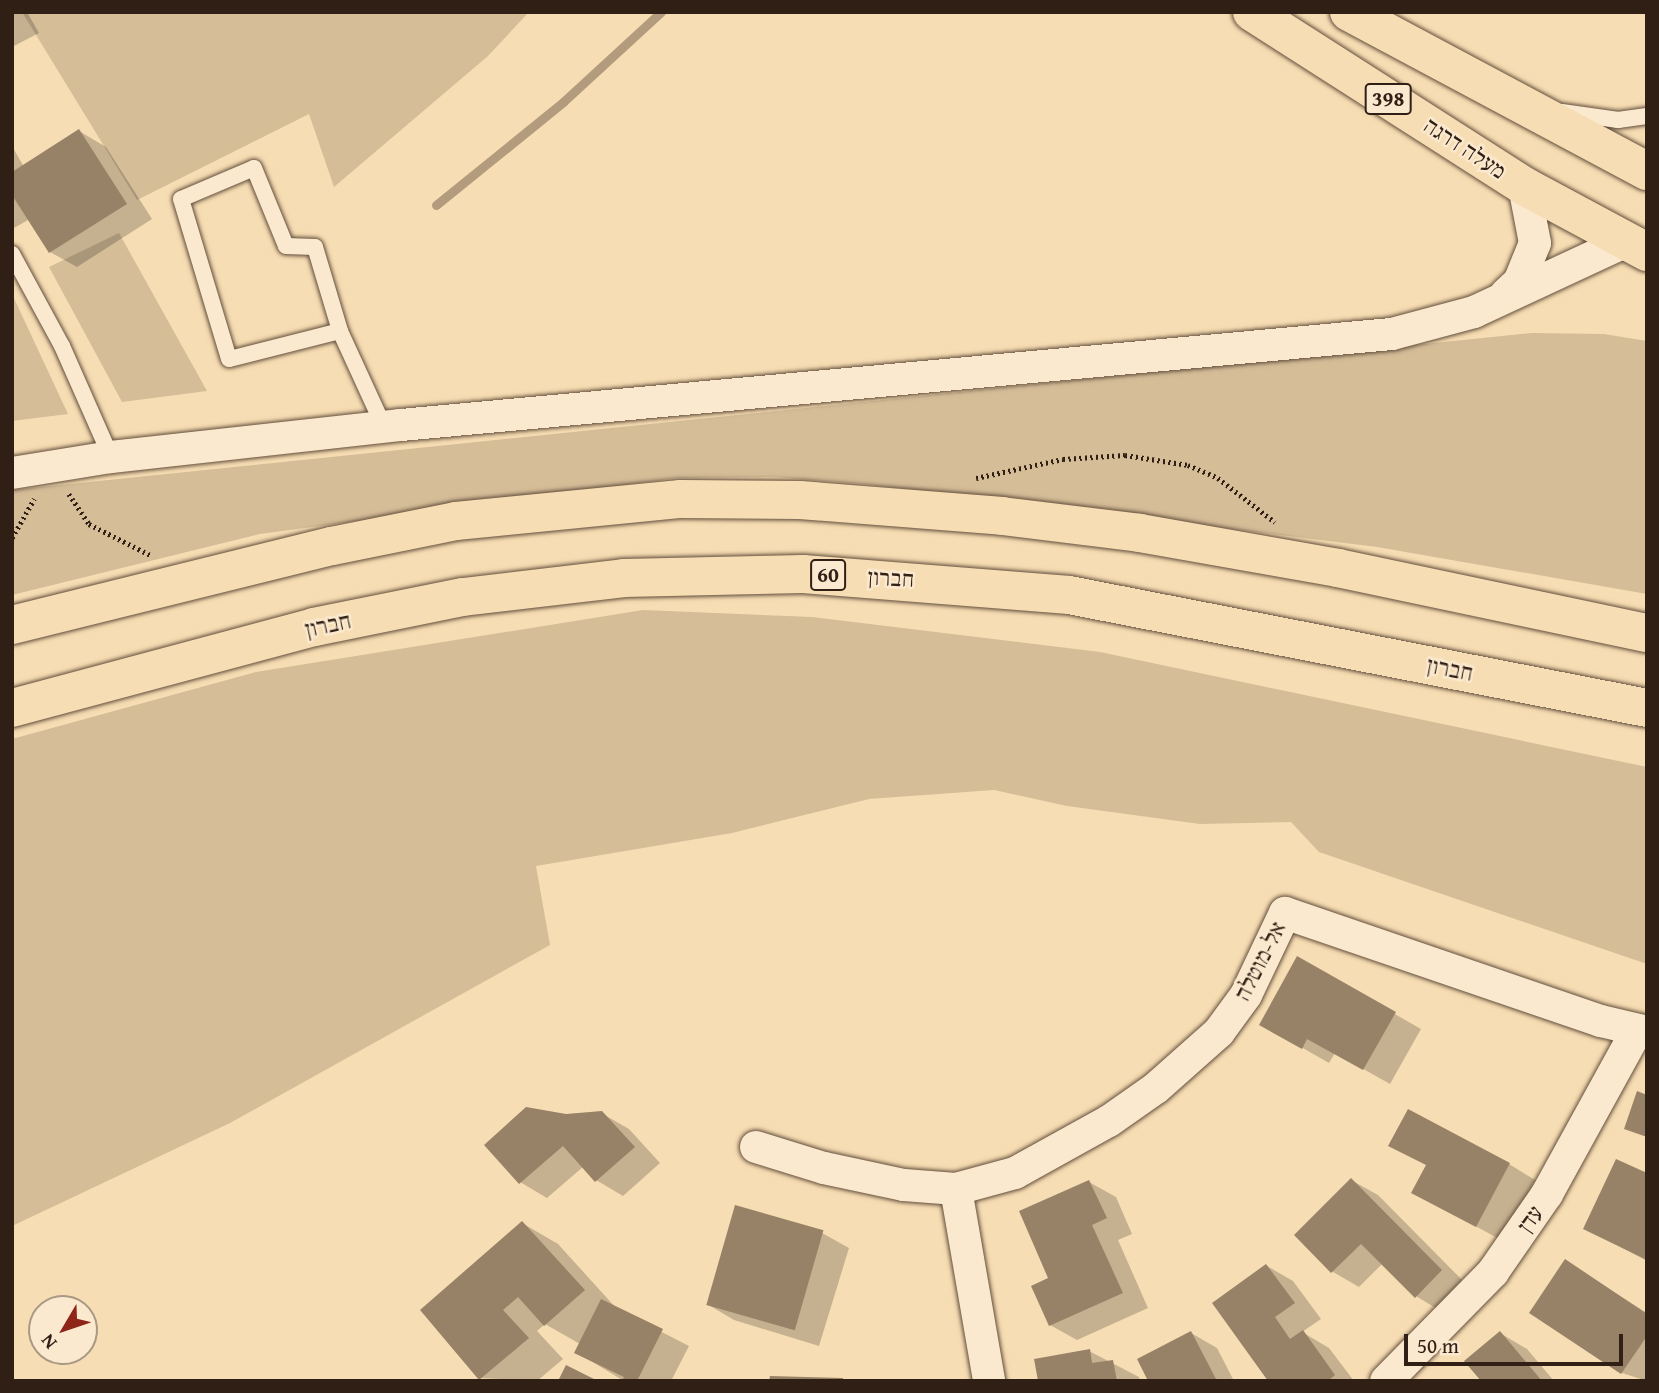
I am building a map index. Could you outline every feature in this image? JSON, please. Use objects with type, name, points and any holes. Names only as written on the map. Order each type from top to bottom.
[{"type":"main road","name":"מעלה דרגה","points":[[1252,12],[1524,186],[1636,247]]},
{"type":"main road","name":"398","points":[[1349,12],[1647,171]]},
{"type":"main road","points":[[12,625],[197,579],[457,521],[681,499],[800,500],[1140,533],[1338,568],[1647,632]]},
{"type":"main road","name":"חברון","points":[[12,708],[314,627],[463,597],[624,578],[754,574],[898,578],[1069,595],[1647,708]]},
{"type":"street","points":[[1500,300],[1519,282],[1535,243],[1524,186]]},
{"type":"street","points":[[12,473],[111,457],[384,427],[1392,334],[1446,321],[1636,247]]},
{"type":"street","name":"אל-מוטלה","points":[[756,1147],[824,1168],[904,1185],[956,1189],[986,1184],[1051,1155],[1109,1121],[1176,1071],[1219,1032],[1246,995],[1285,913],[1601,1021],[1642,1031]]},
{"type":"street","name":"עדן","points":[[1386,1381],[1493,1272],[1547,1194],[1642,1031]]},
{"type":"street","points":[[956,1189],[989,1381]]},
{"type":"lane","points":[[1527,108],[1618,120],[1647,116]]},
{"type":"lane","points":[[340,331],[229,359],[181,199],[254,168],[286,246],[315,247],[340,331],[384,427]]},
{"type":"lane","points":[[12,254],[62,346],[111,457]]},
{"type":"path","points":[[962,482],[1063,459],[1125,455],[1188,465],[1218,478],[1278,524]]},
{"type":"path","points":[[49,466],[89,524],[197,579]]},
{"type":"shaded area","points":[[22,12],[529,12],[488,56],[334,187],[309,114],[137,200]]},
{"type":"shaded area","points":[[119,233],[207,391],[122,402],[49,267]]},
{"type":"shaded area","points":[[12,294],[68,414],[12,421]]},
{"type":"shaded area","points":[[1532,333],[1604,334],[1647,341],[1647,594],[1377,547],[864,484],[773,477],[676,478],[260,534],[12,595],[12,490]]},
{"type":"shaded area","points":[[643,610],[812,617],[1100,652],[1647,767],[1647,964],[1319,852],[1291,822],[1200,824],[1067,806],[994,790],[869,799],[732,833],[536,866],[550,945],[230,1123],[12,1226],[12,739],[256,672]]},
{"type":"building","points":[[79,129],[127,204],[49,253],[12,195],[12,172]]},
{"type":"building","points":[[1297,956],[1396,1012],[1363,1070],[1307,1039],[1302,1049],[1259,1025]]},
{"type":"building","points":[[1637,1091],[1647,1095],[1647,1137],[1624,1129]]},
{"type":"building","points":[[526,1107],[566,1114],[602,1111],[635,1147],[595,1182],[563,1146],[519,1184],[484,1145]]},
{"type":"building","points":[[1408,1109],[1510,1163],[1476,1227],[1411,1193],[1426,1165],[1388,1146]]},
{"type":"building","points":[[1616,1159],[1647,1173],[1647,1260],[1583,1229]]},
{"type":"building","points":[[1351,1178],[1442,1270],[1415,1298],[1361,1244],[1331,1273],[1294,1235]]},
{"type":"building","points":[[1089,1180],[1107,1218],[1092,1225],[1123,1293],[1049,1326],[1031,1286],[1048,1278],[1019,1211]]},
{"type":"building","points":[[735,1205],[823,1230],[795,1330],[706,1305]]},
{"type":"building","points":[[522,1221],[585,1290],[544,1326],[518,1297],[503,1310],[529,1338],[479,1380],[420,1310]]},
{"type":"building","points":[[1565,1259],[1647,1314],[1647,1336],[1621,1374],[1529,1313]]},
{"type":"building","points":[[1266,1264],[1295,1303],[1275,1317],[1290,1339],[1303,1330],[1335,1375],[1328,1381],[1268,1381],[1212,1303]]},
{"type":"building","points":[[601,1299],[663,1329],[637,1381],[622,1381],[624,1377],[574,1353]]},
{"type":"building","points":[[1191,1331],[1217,1381],[1148,1381],[1137,1359]]},
{"type":"building","points":[[1500,1331],[1542,1381],[1481,1381],[1464,1361]]},
{"type":"building","points":[[1090,1349],[1092,1363],[1113,1360],[1117,1381],[1038,1381],[1034,1359]]},
{"type":"building","points":[[566,1365],[598,1381],[558,1381]]},
{"type":"building","points":[[770,1376],[843,1378],[843,1381],[769,1381]]},
{"type":"waterway","points":[[436,205],[563,102],[661,12]]}]
